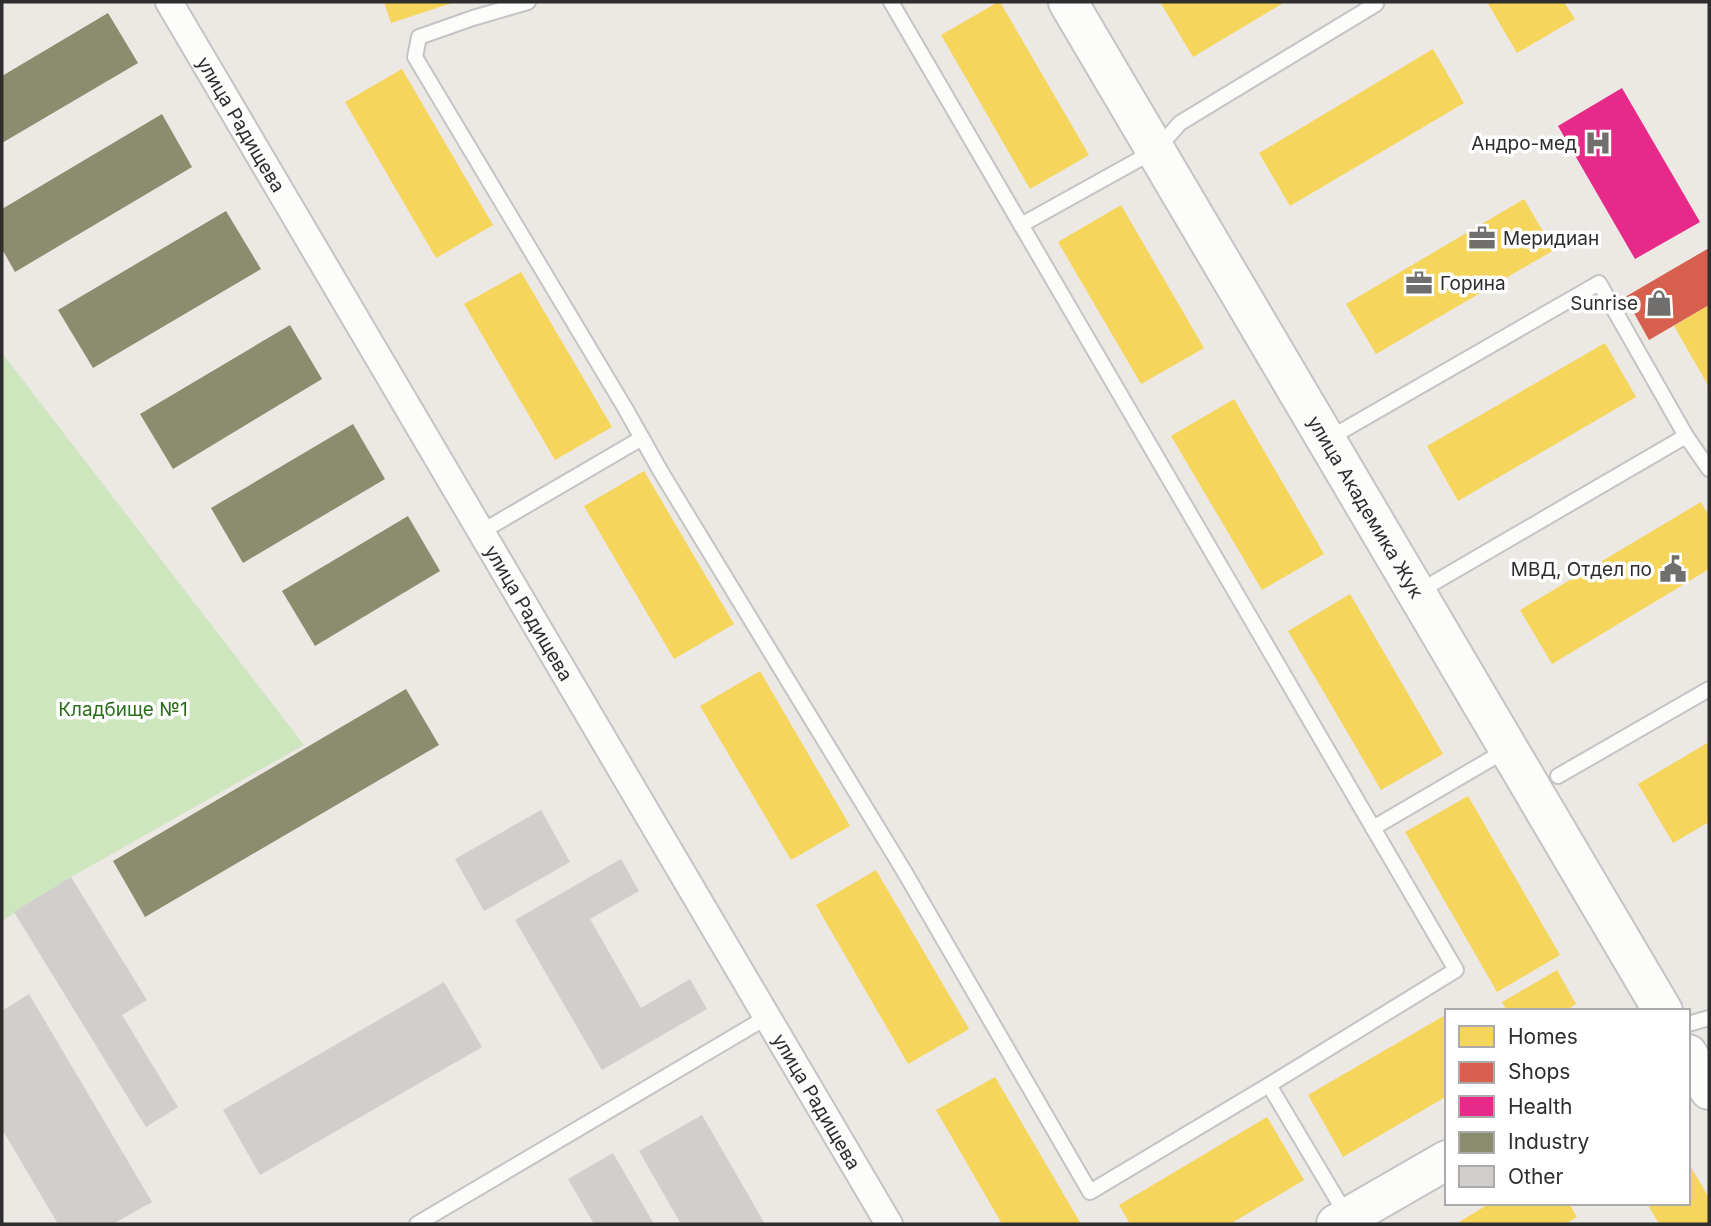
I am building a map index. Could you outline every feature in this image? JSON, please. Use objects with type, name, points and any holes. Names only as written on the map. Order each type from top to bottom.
[{"type":"street","name":"улица Радищева","points":[[169,2],[890,1224]]},
{"type":"street","name":"улица Академика Жук","points":[[1069,2],[1662,1009]]},
{"type":"street","points":[[1690,1057],[1709,1090]]},
{"type":"street","points":[[1342,1221],[1445,1161]]},
{"type":"lane","points":[[528,2],[419,37],[415,57],[668,484],[904,872],[1090,1192],[1456,970],[891,2]]},
{"type":"lane","points":[[1021,225],[1156,150],[1180,123],[1376,4]]},
{"type":"lane","points":[[1326,440],[1599,283],[1686,436],[1709,469]]},
{"type":"lane","points":[[1417,593],[1686,436]]},
{"type":"lane","points":[[481,532],[642,438]]},
{"type":"lane","points":[[1558,776],[1709,689]]},
{"type":"lane","points":[[1373,828],[1508,749]]},
{"type":"lane","points":[[417,1224],[768,1017]]},
{"type":"lane","points":[[1690,1023],[1709,1018]]},
{"type":"lane","points":[[1269,1085],[1342,1221]]},
{"type":"green space","name":"Кладбище №1","points":[[2,353],[304,745],[71,877],[2,921]]},
{"type":"building: Homes","points":[[384,2],[455,2],[391,23]]},
{"type":"building: Homes","points":[[998,2],[1089,155],[1030,189],[941,35]]},
{"type":"building: Homes","points":[[1160,2],[1285,2],[1193,57]]},
{"type":"building: Homes","points":[[1487,2],[1564,2],[1575,19],[1517,53]]},
{"type":"building: Homes","points":[[1433,49],[1464,103],[1290,206],[1259,153]]},
{"type":"building: Homes","points":[[402,69],[493,225],[436,258],[345,102]]},
{"type":"building: Homes","points":[[1524,199],[1554,250],[1376,354],[1346,304]]},
{"type":"building: Homes","points":[[1121,205],[1204,348],[1141,384],[1058,242]]},
{"type":"building: Homes","points":[[521,272],[612,427],[555,460],[464,304]]},
{"type":"building: Homes","points":[[1709,305],[1709,387],[1674,326]]},
{"type":"building: Homes","points":[[1605,343],[1636,397],[1458,501],[1427,446]]},
{"type":"building: Homes","points":[[1234,399],[1324,554],[1262,590],[1171,436]]},
{"type":"building: Homes","points":[[644,471],[734,624],[674,659],[584,506]]},
{"type":"building: Homes","points":[[1701,502],[1709,516],[1709,569],[1552,664],[1520,610]]},
{"type":"building: Homes","points":[[1350,594],[1443,754],[1381,790],[1288,631]]},
{"type":"building: Homes","points":[[760,671],[850,826],[791,860],[700,706]]},
{"type":"building: Homes","points":[[1709,742],[1709,822],[1673,843],[1638,784]]},
{"type":"building: Homes","points":[[1468,796],[1560,955],[1497,992],[1405,832]]},
{"type":"building: Homes","points":[[876,870],[969,1029],[908,1064],[816,905]]},
{"type":"building: Homes","points":[[1557,970],[1576,1004],[1568,1009],[1506,1009],[1502,1002]]},
{"type":"building: Homes","points":[[1445,1015],[1445,1097],[1343,1157],[1308,1095]]},
{"type":"building: Homes","points":[[995,1077],[1081,1224],[1002,1224],[936,1110]]},
{"type":"building: Homes","points":[[1267,1117],[1304,1180],[1230,1224],[1130,1224],[1119,1205]]},
{"type":"building: Homes","points":[[1690,1165],[1709,1198],[1709,1224],[1659,1224],[1648,1205],[1690,1205]]},
{"type":"building: Homes","points":[[1487,1205],[1570,1205],[1577,1217],[1565,1224],[1456,1224]]},
{"type":"building: Shops","points":[[1709,248],[1709,305],[1649,340],[1625,297]]},
{"type":"building: Health","points":[[1622,88],[1700,222],[1635,259],[1558,126]]},
{"type":"building: Industry","points":[[108,13],[138,63],[2,143],[2,76]]},
{"type":"building: Industry","points":[[162,114],[192,167],[15,272],[2,249],[2,209]]},
{"type":"building: Industry","points":[[226,211],[261,269],[93,368],[58,310]]},
{"type":"building: Industry","points":[[290,325],[322,379],[173,469],[140,414]]},
{"type":"building: Industry","points":[[353,424],[385,479],[243,563],[211,508]]},
{"type":"building: Industry","points":[[408,516],[440,571],[315,646],[282,591]]},
{"type":"building: Industry","points":[[406,689],[439,745],[145,917],[113,861]]},
{"type":"building: Other","points":[[541,810],[570,862],[484,911],[455,859]]},
{"type":"building: Other","points":[[621,859],[639,891],[590,919],[641,1008],[690,979],[707,1009],[602,1070],[515,920]]},
{"type":"building: Other","points":[[71,877],[147,1000],[122,1015],[178,1107],[146,1127],[14,912]]},
{"type":"building: Other","points":[[444,982],[482,1047],[260,1175],[223,1110]]},
{"type":"building: Other","points":[[29,994],[152,1202],[113,1224],[58,1224],[2,1129],[2,1011]]},
{"type":"building: Other","points":[[702,1115],[765,1224],[681,1224],[639,1151]]},
{"type":"building: Other","points":[[613,1153],[654,1224],[594,1224],[568,1179]]},
{"type":"place","name":"Андро-мед","points":[[1598,143]]},
{"type":"place","name":"Меридиан","points":[[1482,238]]},
{"type":"place","name":"Горина","points":[[1419,283]]},
{"type":"place","name":"Sunrise","points":[[1659,303]]},
{"type":"place","name":"МВД, Отдел по","points":[[1673,569]]}]
